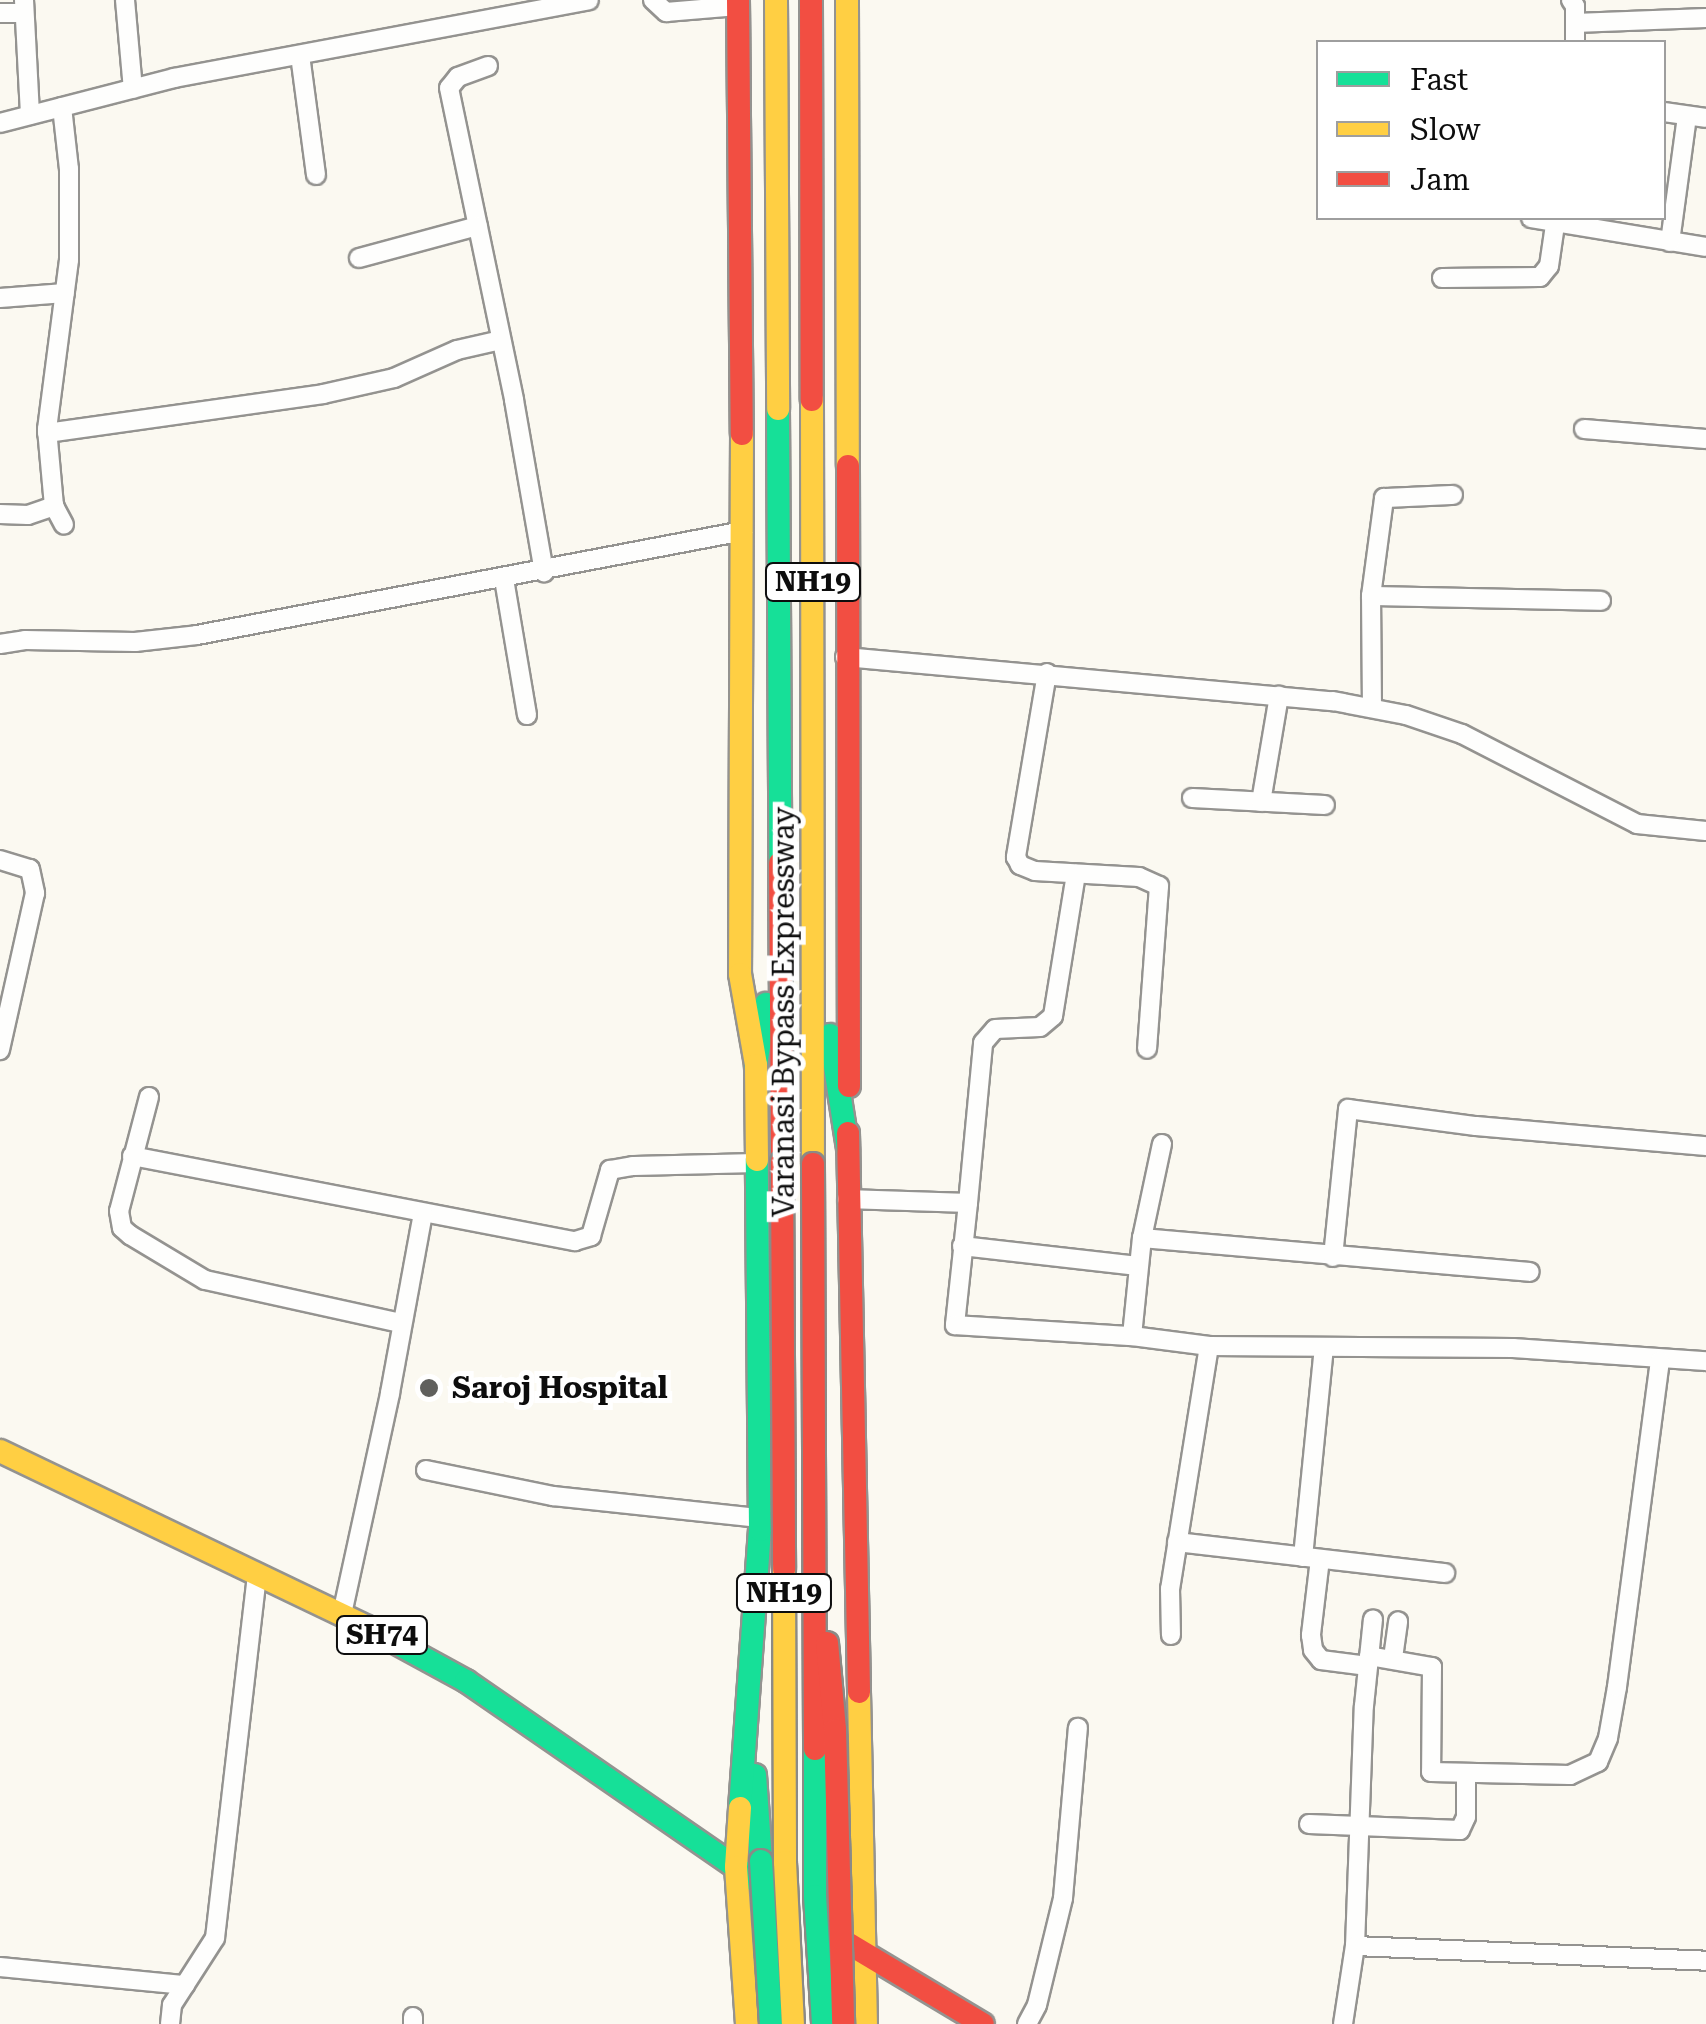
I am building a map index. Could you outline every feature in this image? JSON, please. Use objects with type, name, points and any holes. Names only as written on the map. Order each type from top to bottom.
[{"type":"main road","name":"Varanasi Bypass Expressway","points":[[776,0],[784,1842],[793,2024]]},
{"type":"main road","name":"Varanasi Bypass Expressway","points":[[811,0],[815,1896],[823,2024]]},
{"type":"main road","points":[[847,0],[847,1199],[866,2024]]},
{"type":"main road","points":[[738,3],[743,531],[740,974],[756,1066],[760,1518],[736,1867],[747,2024]]},
{"type":"main road","points":[[815,903],[848,1149]]},
{"type":"main road","points":[[756,1066],[780,922]]},
{"type":"main road","name":"SH74","points":[[0,1451],[342,1614],[466,1681],[538,1727],[862,1955],[983,2024]]},
{"type":"main road","points":[[817,1540],[835,1730],[843,2024]]},
{"type":"main road","points":[[751,1678],[771,2024]]},
{"type":"main road","name":"SH74","points":[[931,1995],[954,2024]]},
{"type":"street","points":[[126,0],[133,88]]},
{"type":"street","points":[[0,123],[133,88],[588,0]]},
{"type":"street","points":[[654,0],[666,12],[738,3]]},
{"type":"street","points":[[1571,0],[1576,40]]},
{"type":"street","points":[[0,13],[24,6],[30,115]]},
{"type":"street","points":[[1575,23],[1706,18]]},
{"type":"street","points":[[300,54],[316,175]]},
{"type":"street","points":[[488,66],[458,77],[449,88],[544,572]]},
{"type":"street","points":[[62,107],[71,217],[47,433],[54,506],[64,525]]},
{"type":"street","points":[[1666,112],[1696,117],[1670,242]]},
{"type":"street","points":[[1442,278],[1540,277],[1549,266],[1556,220]]},
{"type":"street","points":[[1566,220],[1706,247]]},
{"type":"street","points":[[360,258],[478,226]]},
{"type":"street","points":[[0,298],[65,293]]},
{"type":"street","points":[[47,433],[322,394],[394,378],[457,350],[501,340]]},
{"type":"street","points":[[1584,429],[1706,439]]},
{"type":"street","points":[[1372,708],[1372,596],[1384,498],[1453,495]]},
{"type":"street","points":[[0,514],[28,515],[54,506]]},
{"type":"street","points":[[0,644],[25,640],[135,642],[196,635],[544,572],[743,531]]},
{"type":"street","points":[[504,579],[527,716]]},
{"type":"street","points":[[1372,596],[1601,600]]},
{"type":"street","points":[[845,657],[1047,673],[1372,708],[1462,734],[1637,824],[1706,830]]},
{"type":"street","points":[[1047,673],[1016,858],[1020,866],[1034,871],[1139,877],[1159,886],[1162,898],[1147,1049]]},
{"type":"street","points":[[1261,802],[1279,696]]},
{"type":"street","points":[[1192,798],[1325,805]]},
{"type":"street","points":[[0,860],[23,865],[34,876],[35,893],[0,1050]]},
{"type":"street","points":[[1076,874],[1054,1016],[1040,1027],[995,1030],[983,1044],[956,1325],[1132,1336],[1209,1346],[1513,1348],[1660,1361],[1706,1360]]},
{"type":"street","points":[[0,955],[20,960]]},
{"type":"street","points":[[149,1097],[132,1156],[119,1220],[122,1228],[151,1252],[228,1288],[402,1323]]},
{"type":"street","points":[[1332,1257],[1348,1109],[1476,1126],[1706,1146]]},
{"type":"street","points":[[1132,1336],[1142,1238],[1162,1144]]},
{"type":"street","points":[[132,1156],[575,1241],[591,1236],[610,1170],[757,1163]]},
{"type":"street","points":[[847,1199],[968,1203]]},
{"type":"street","points":[[342,1614],[423,1214]]},
{"type":"street","points":[[1142,1238],[1530,1272]]},
{"type":"street","points":[[962,1246],[1138,1266]]},
{"type":"street","points":[[1172,1635],[1170,1589],[1209,1346]]},
{"type":"street","points":[[1324,1347],[1311,1558],[1314,1650],[1321,1660],[1393,1658],[1432,1667],[1428,1766],[1438,1775],[1570,1774],[1598,1762],[1608,1738],[1617,1687],[1660,1361]]},
{"type":"street","points":[[426,1470],[552,1496],[760,1518]]},
{"type":"street","points":[[1177,1542],[1445,1573]]},
{"type":"street","points":[[170,2024],[172,2004],[215,1938],[257,1573]]},
{"type":"street","points":[[1343,2024],[1355,1946],[1373,1619]]},
{"type":"street","points":[[1393,1658],[1398,1621]]},
{"type":"street","points":[[1027,2024],[1037,2005],[1064,1898],[1078,1728]]},
{"type":"street","points":[[1309,1824],[1460,1830],[1466,1817],[1466,1776]]},
{"type":"street","points":[[1355,1946],[1706,1961]]},
{"type":"street","points":[[0,1967],[185,1985]]},
{"type":"traffic: fast","points":[[778,409],[780,863]]},
{"type":"traffic: fast","points":[[756,1065],[766,1004]]},
{"type":"traffic: fast","points":[[830,1035],[848,1149]]},
{"type":"traffic: fast","points":[[740,1808],[760,1530],[757,1160]]},
{"type":"traffic: fast","points":[[367,1627],[466,1681],[775,1894]]},
{"type":"traffic: fast","points":[[815,1749],[815,1896],[823,2024]]},
{"type":"traffic: fast","points":[[755,1775],[761,1861]]},
{"type":"traffic: fast","points":[[761,1861],[771,2024]]},
{"type":"traffic: slow","points":[[776,0],[778,409]]},
{"type":"traffic: slow","points":[[847,0],[848,466]]},
{"type":"traffic: slow","points":[[812,400],[813,1164]]},
{"type":"traffic: slow","points":[[742,434],[740,974],[756,1065],[757,1160]]},
{"type":"traffic: slow","points":[[0,1451],[367,1627]]},
{"type":"traffic: slow","points":[[784,1569],[785,1862],[793,2024]]},
{"type":"traffic: slow","points":[[859,1692],[866,2024]]},
{"type":"traffic: slow","points":[[740,1808],[736,1867],[747,2024]]},
{"type":"traffic: jam","points":[[738,0],[742,434]]},
{"type":"traffic: jam","points":[[811,0],[812,400]]},
{"type":"traffic: jam","points":[[848,466],[849,1086]]},
{"type":"traffic: jam","points":[[780,863],[782,1162]]},
{"type":"traffic: jam","points":[[848,1133],[859,1692]]},
{"type":"traffic: jam","points":[[782,1162],[784,1569]]},
{"type":"traffic: jam","points":[[813,1164],[815,1749]]},
{"type":"traffic: jam","points":[[827,1643],[835,1730],[843,2024]]},
{"type":"traffic: jam","points":[[824,1929],[983,2024]]},
{"type":"place","name":"Saroj Hospital","points":[[429,1388]]}]
